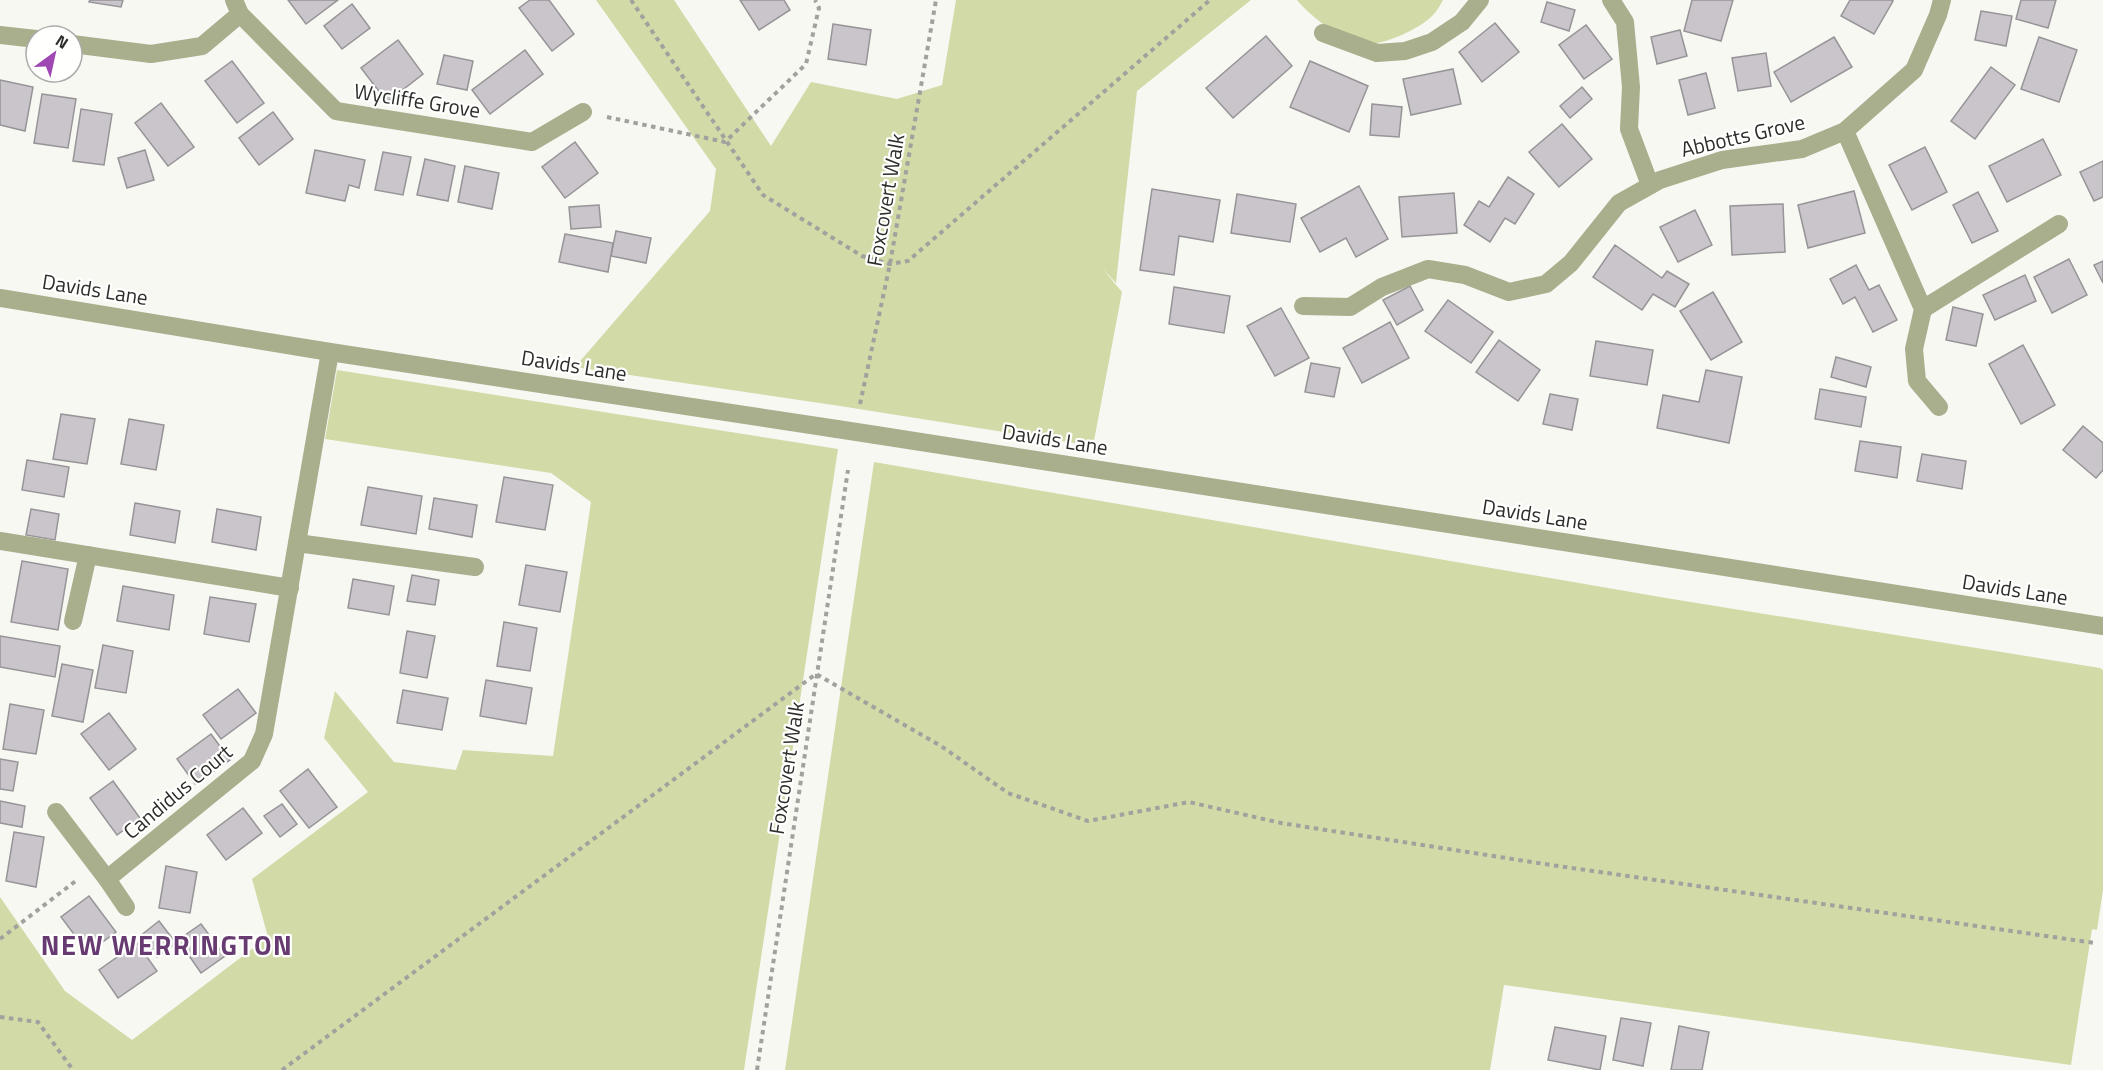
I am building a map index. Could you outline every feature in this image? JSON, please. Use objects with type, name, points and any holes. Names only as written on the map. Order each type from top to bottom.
[{"type":"street","points":[[1323,33],[1377,53],[1405,51],[1432,42],[1462,22],[1480,0]]},
{"type":"street","points":[[1611,0],[1625,22],[1631,87],[1629,129],[1650,185]]},
{"type":"street","name":"Abbotts Grove","points":[[1303,306],[1350,307],[1382,287],[1428,268],[1465,275],[1509,292],[1546,284],[1571,263],[1619,203],[1650,185],[1722,160],[1802,149],[1845,131],[1914,70],[1938,15],[1942,0]]},
{"type":"street","name":"Wycliffe Grove","points":[[84,46],[151,54],[202,46],[237,7],[336,111],[532,142],[583,112]]},
{"type":"street","points":[[0,35],[24,38]]},
{"type":"street","points":[[1845,131],[1923,309],[1914,350],[1917,381],[1940,407]]},
{"type":"street","points":[[1923,309],[2059,224]]},
{"type":"street","name":"Davids Lane","points":[[0,298],[330,352],[2103,626]]},
{"type":"street","name":"Candidus Court","points":[[107,879],[252,761],[264,734],[330,352]]},
{"type":"street","points":[[0,541],[290,588]]},
{"type":"street","points":[[297,543],[475,567]]},
{"type":"street","points":[[73,621],[88,555]]},
{"type":"street","points":[[56,812],[97,864],[126,907]]},
{"type":"path","points":[[631,0],[763,195],[862,256],[890,264],[908,261],[1210,0]]},
{"type":"path","points":[[725,142],[806,64],[819,9],[815,0]]},
{"type":"path","name":"Foxcovert Walk","points":[[860,404],[890,264],[936,0]]},
{"type":"path","points":[[583,112],[725,142]]},
{"type":"path","name":"Foxcovert Walk","points":[[757,1070],[848,470]]},
{"type":"path","points":[[282,1070],[816,674],[941,746],[1008,794],[1088,820],[1189,802],[1281,823],[1551,865],[2095,943]]},
{"type":"path","points":[[0,939],[97,864]]},
{"type":"path","points":[[0,1017],[38,1022],[73,1070]]},
{"type":"green space","points":[[596,0],[674,0],[771,146],[811,82],[897,99],[942,85],[956,0],[1251,0],[1137,91],[1116,283],[1102,268],[1122,292],[1093,446],[575,367],[710,211],[716,169]]},
{"type":"green space","points":[[1297,0],[1443,0],[1434,13],[1420,25],[1392,39],[1366,45],[1358,44],[1339,35],[1319,21]]},
{"type":"green space","points":[[337,370],[838,449],[744,1070],[0,1070],[0,897],[65,991],[132,1040],[268,937],[252,879],[368,792],[324,738],[335,691],[394,762],[456,770],[463,750],[553,756],[591,502],[551,473],[325,439]]},
{"type":"green space","points":[[874,462],[1666,598],[2100,668],[2103,670],[2103,890],[2097,930],[2092,929],[2071,1065],[1504,985],[1490,1070],[785,1070]]},
{"type":"building","points":[[90,0],[123,0],[121,7],[89,2]]},
{"type":"building","points":[[288,0],[338,0],[306,24]]},
{"type":"building","points":[[530,0],[549,0],[574,34],[552,51],[519,8]]},
{"type":"building","points":[[740,0],[784,0],[790,10],[759,30]]},
{"type":"building","points":[[1692,0],[1733,0],[1721,41],[1684,31]]},
{"type":"building","points":[[1850,0],[1893,1],[1874,34],[1841,16]]},
{"type":"building","points":[[2021,0],[2056,0],[2048,28],[2016,19]]},
{"type":"building","points":[[1547,2],[1575,10],[1569,31],[1541,22]]},
{"type":"building","points":[[352,4],[370,28],[342,49],[324,26]]},
{"type":"building","points":[[1981,11],[2012,16],[2006,46],[1975,40]]},
{"type":"building","points":[[1495,23],[1519,52],[1482,82],[1459,52]]},
{"type":"building","points":[[833,24],[871,30],[866,65],[828,59]]},
{"type":"building","points":[[1586,25],[1612,59],[1584,79],[1559,45]]},
{"type":"building","points":[[1680,30],[1687,56],[1657,64],[1651,37]]},
{"type":"building","points":[[1266,36],[1292,66],[1233,118],[1206,88]]},
{"type":"building","points":[[1834,37],[1852,67],[1791,102],[1774,72]]},
{"type":"building","points":[[2039,37],[2077,50],[2059,102],[2021,89]]},
{"type":"building","points":[[398,40],[423,74],[387,102],[361,68]]},
{"type":"building","points":[[525,50],[543,74],[490,114],[472,90]]},
{"type":"building","points":[[1766,53],[1771,86],[1738,91],[1732,58]]},
{"type":"building","points":[[444,55],[473,61],[467,90],[437,84]]},
{"type":"building","points":[[232,61],[264,103],[237,123],[205,81]]},
{"type":"building","points":[[1310,61],[1368,86],[1349,132],[1290,107]]},
{"type":"building","points":[[1991,67],[2015,85],[1975,139],[1951,121]]},
{"type":"building","points":[[1453,69],[1461,104],[1411,115],[1403,79]]},
{"type":"building","points":[[1706,73],[1715,108],[1688,115],[1679,80]]},
{"type":"building","points":[[0,80],[33,87],[25,131],[0,125]]},
{"type":"building","points":[[1582,87],[1592,99],[1570,118],[1560,106]]},
{"type":"building","points":[[42,94],[76,99],[68,148],[34,143]]},
{"type":"building","points":[[161,103],[194,147],[168,166],[135,123]]},
{"type":"building","points":[[1372,104],[1402,107],[1399,137],[1370,135]]},
{"type":"building","points":[[81,109],[112,114],[104,165],[73,161]]},
{"type":"building","points":[[273,112],[293,139],[259,165],[239,138]]},
{"type":"building","points":[[1562,124],[1592,159],[1559,187],[1529,152]]},
{"type":"building","points":[[2043,139],[2061,175],[2007,202],[1989,166]]},
{"type":"building","points":[[575,142],[598,173],[565,198],[542,167]]},
{"type":"building","points":[[1925,147],[1947,192],[1912,210],[1889,165]]},
{"type":"building","points":[[145,150],[154,180],[127,188],[118,158]]},
{"type":"building","points":[[315,150],[365,160],[359,188],[349,185],[345,201],[306,193]]},
{"type":"building","points":[[383,152],[411,157],[403,195],[375,190]]},
{"type":"building","points":[[425,159],[455,166],[448,201],[417,195]]},
{"type":"building","points":[[2103,161],[2103,197],[2094,201],[2080,172]]},
{"type":"building","points":[[465,166],[499,173],[492,209],[458,202]]},
{"type":"building","points":[[1508,177],[1534,194],[1515,224],[1505,218],[1490,242],[1464,225],[1479,201],[1489,207]]},
{"type":"building","points":[[1359,186],[1388,239],[1356,257],[1346,238],[1320,252],[1301,218]]},
{"type":"building","points":[[1152,189],[1220,200],[1213,242],[1179,236],[1174,275],[1140,270]]},
{"type":"building","points":[[1854,191],[1865,233],[1808,248],[1798,205]]},
{"type":"building","points":[[1978,192],[1998,231],[1972,243],[1953,205]]},
{"type":"building","points":[[1454,193],[1457,233],[1402,237],[1399,197]]},
{"type":"building","points":[[1237,194],[1296,204],[1290,242],[1231,233]]},
{"type":"building","points":[[1783,204],[1785,252],[1732,255],[1730,206]]},
{"type":"building","points":[[599,205],[601,227],[571,229],[569,207]]},
{"type":"building","points":[[1695,210],[1712,245],[1678,262],[1660,227]]},
{"type":"building","points":[[616,231],[651,238],[646,263],[611,256]]},
{"type":"building","points":[[565,234],[613,243],[608,272],[559,262]]},
{"type":"building","points":[[1615,245],[1662,278],[1667,271],[1689,284],[1675,307],[1653,294],[1642,310],[1593,277]]},
{"type":"building","points":[[2069,259],[2087,295],[2052,313],[2034,277]]},
{"type":"building","points":[[2103,261],[2103,283],[2094,265]]},
{"type":"building","points":[[1856,265],[1869,290],[1879,285],[1897,320],[1873,332],[1855,297],[1843,304],[1830,279]]},
{"type":"building","points":[[2025,275],[2036,301],[1995,320],[1983,295]]},
{"type":"building","points":[[1410,286],[1423,310],[1397,325],[1383,300]]},
{"type":"building","points":[[1174,287],[1230,296],[1224,333],[1169,324]]},
{"type":"building","points":[[1713,292],[1742,342],[1711,360],[1680,311]]},
{"type":"building","points":[[1448,300],[1493,332],[1471,363],[1425,331]]},
{"type":"building","points":[[1953,307],[1983,314],[1976,346],[1946,340]]},
{"type":"building","points":[[1281,308],[1309,358],[1275,376],[1247,326]]},
{"type":"building","points":[[1390,322],[1409,358],[1362,383],[1343,348]]},
{"type":"building","points":[[1499,340],[1540,370],[1518,401],[1476,372]]},
{"type":"building","points":[[1596,341],[1653,350],[1647,385],[1590,376]]},
{"type":"building","points":[[2023,345],[2055,405],[2021,424],[1989,364]]},
{"type":"building","points":[[1836,357],[1871,367],[1866,387],[1831,377]]},
{"type":"building","points":[[1311,363],[1340,368],[1334,397],[1305,392]]},
{"type":"building","points":[[1706,370],[1742,377],[1729,443],[1657,428],[1663,395],[1699,402]]},
{"type":"building","points":[[1820,389],[1866,397],[1861,427],[1815,419]]},
{"type":"building","points":[[1550,394],[1578,399],[1572,430],[1543,424]]},
{"type":"building","points":[[61,414],[95,419],[87,464],[53,459]]},
{"type":"building","points":[[129,419],[164,425],[156,470],[121,464]]},
{"type":"building","points":[[2083,426],[2103,443],[2103,470],[2096,478],[2063,450]]},
{"type":"building","points":[[1860,441],[1901,447],[1897,478],[1855,471]]},
{"type":"building","points":[[1922,454],[1966,461],[1962,489],[1917,481]]},
{"type":"building","points":[[27,460],[69,467],[64,497],[22,490]]},
{"type":"building","points":[[504,477],[553,485],[545,530],[496,522]]},
{"type":"building","points":[[368,487],[422,496],[416,534],[361,525]]},
{"type":"building","points":[[434,498],[477,505],[472,537],[429,529]]},
{"type":"building","points":[[135,503],[180,511],[175,543],[130,535]]},
{"type":"building","points":[[31,509],[59,514],[55,540],[26,535]]},
{"type":"building","points":[[217,509],[261,517],[256,550],[212,542]]},
{"type":"building","points":[[22,561],[68,569],[58,630],[11,622]]},
{"type":"building","points":[[526,565],[567,572],[560,612],[519,605]]},
{"type":"building","points":[[412,575],[439,580],[435,605],[407,601]]},
{"type":"building","points":[[353,579],[394,586],[389,615],[348,608]]},
{"type":"building","points":[[123,586],[174,595],[169,630],[117,621]]},
{"type":"building","points":[[210,597],[256,604],[249,642],[204,634]]},
{"type":"building","points":[[504,622],[537,628],[530,671],[497,666]]},
{"type":"building","points":[[407,631],[435,636],[427,678],[400,673]]},
{"type":"building","points":[[0,636],[60,646],[55,677],[0,667]]},
{"type":"building","points":[[103,645],[133,651],[126,693],[95,688]]},
{"type":"building","points":[[62,664],[93,670],[83,722],[52,716]]},
{"type":"building","points":[[486,680],[532,688],[526,724],[480,716]]},
{"type":"building","points":[[238,689],[256,713],[221,739],[203,715]]},
{"type":"building","points":[[403,690],[448,698],[442,730],[397,723]]},
{"type":"building","points":[[10,704],[44,710],[36,754],[3,749]]},
{"type":"building","points":[[109,713],[136,749],[109,770],[81,734]]},
{"type":"building","points":[[211,734],[230,760],[195,784],[177,759]]},
{"type":"building","points":[[0,759],[18,762],[13,791],[0,789]]},
{"type":"building","points":[[308,769],[337,807],[309,828],[280,791]]},
{"type":"building","points":[[113,781],[140,818],[117,835],[90,798]]},
{"type":"building","points":[[0,801],[25,806],[22,827],[0,823]]},
{"type":"building","points":[[282,804],[297,824],[280,837],[264,816]]},
{"type":"building","points":[[243,808],[262,833],[226,860],[207,835]]},
{"type":"building","points":[[14,832],[44,837],[36,887],[6,881]]},
{"type":"building","points":[[166,866],[197,872],[190,913],[159,908]]},
{"type":"building","points":[[89,896],[116,932],[88,953],[61,917]]},
{"type":"building","points":[[159,921],[176,943],[157,957],[140,936]]},
{"type":"building","points":[[201,924],[225,956],[201,973],[178,940]]},
{"type":"building","points":[[137,943],[157,971],[118,998],[99,970]]},
{"type":"building","points":[[1621,1018],[1651,1023],[1643,1066],[1613,1060]]},
{"type":"building","points":[[1679,1026],[1709,1032],[1702,1070],[1671,1070]]},
{"type":"building","points":[[1555,1027],[1606,1036],[1600,1070],[1548,1060]]},
{"type":"district","name":"NEW WERRINGTON","points":[[167,946]]}]
